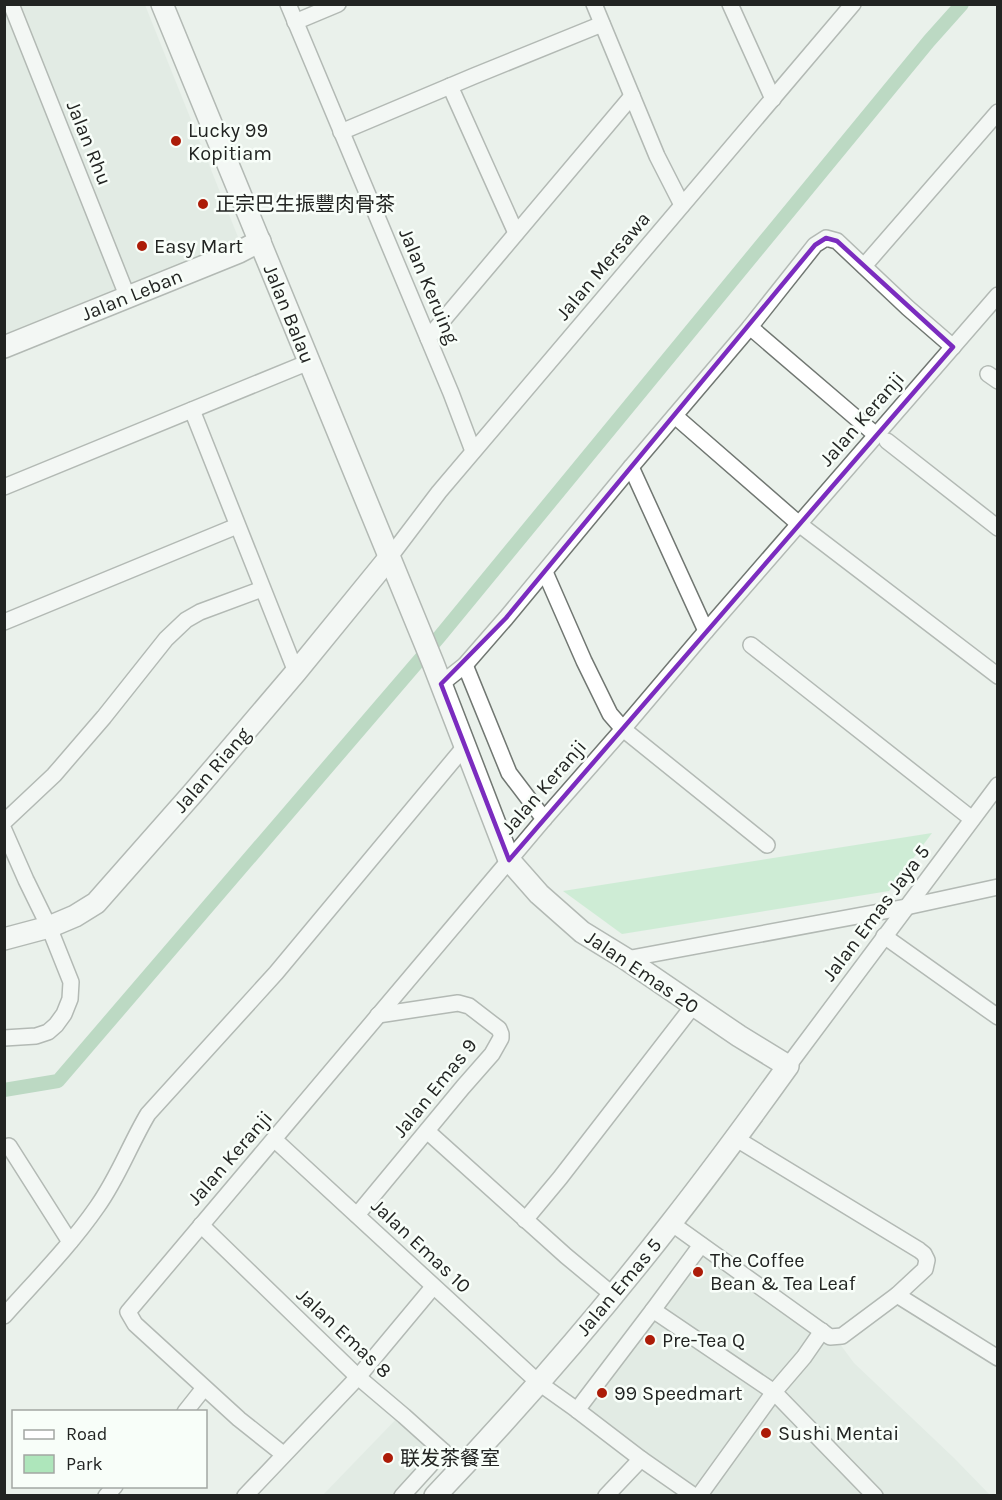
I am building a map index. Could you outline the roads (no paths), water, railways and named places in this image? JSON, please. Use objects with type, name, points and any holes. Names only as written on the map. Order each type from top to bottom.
[{"type":"street","points":[[4,6],[10,4]]},
{"type":"street","name":"Jalan Rhu","points":[[10,4],[128,298]]},
{"type":"street","name":"Jalan Balau","points":[[162,4],[433,663],[509,860]]},
{"type":"street","name":"Jalan Keruing","points":[[288,4],[473,451]]},
{"type":"street","points":[[295,22],[338,4]]},
{"type":"street","points":[[594,4],[657,156],[682,205]]},
{"type":"street","points":[[730,4],[773,99]]},
{"type":"street","name":"Jalan Mersawa","points":[[389,558],[473,451],[853,4]]},
{"type":"street","points":[[341,132],[602,24]]},
{"type":"street","points":[[450,86],[516,233]]},
{"type":"street","points":[[428,338],[632,96]]},
{"type":"street","points":[[864,266],[998,112]]},
{"type":"street","points":[[441,684],[465,664],[545,572],[631,466],[750,327],[815,245],[826,238],[837,241],[953,347]]},
{"type":"street","name":"Jalan Leban","points":[[4,347],[128,298],[260,241]]},
{"type":"street","name":"Jalan Keranji","points":[[204,1388],[135,1324],[129,1312],[544,819],[799,524],[881,438],[953,347],[998,295]]},
{"type":"street","points":[[750,327],[881,438],[998,528]]},
{"type":"street","points":[[4,487],[248,385],[309,362]]},
{"type":"street","points":[[192,410],[296,672]]},
{"type":"street","points":[[675,416],[799,524],[998,676]]},
{"type":"street","points":[[631,466],[706,631]]},
{"type":"street","points":[[4,621],[237,526]]},
{"type":"street","name":"Jalan Riang","points":[[4,939],[49,927],[75,916],[96,903],[296,672],[389,558]]},
{"type":"street","points":[[545,572],[610,714],[623,729],[766,845]]},
{"type":"street","points":[[4,822],[54,775],[166,639],[186,620],[200,612],[262,588]]},
{"type":"street","points":[[751,645],[972,819]]},
{"type":"street","points":[[465,664],[509,773],[544,819]]},
{"type":"street","points":[[4,1316],[70,1242],[97,1207],[115,1179],[136,1133],[148,1114],[276,973],[466,746]]},
{"type":"street","name":"Jalan Emas Jaya 5","points":[[788,1066],[998,785]]},
{"type":"street","points":[[4,830],[49,927],[71,982],[70,999],[64,1014],[48,1032],[36,1036],[4,1038]]},
{"type":"street","name":"Jalan Emas 20","points":[[509,860],[559,914],[582,932],[788,1066]]},
{"type":"street","points":[[626,959],[906,907],[998,887]]},
{"type":"street","points":[[884,936],[998,1017]]},
{"type":"street","name":"Jalan Emas 9","points":[[357,1215],[492,1054],[501,1038],[499,1029],[469,1006],[458,1003],[378,1015]]},
{"type":"street","points":[[525,1220],[693,1006]]},
{"type":"street","name":"Jalan Emas 5","points":[[435,1496],[539,1383],[613,1295],[671,1223],[788,1066]]},
{"type":"street","points":[[427,1131],[525,1220],[613,1295]]},
{"type":"street","points":[[671,1223],[830,1337],[842,1336],[897,1295],[925,1269],[927,1260],[924,1254],[735,1138]]},
{"type":"street","name":"Jalan Emas 10","points":[[274,1140],[539,1383],[641,1459],[696,1496]]},
{"type":"street","points":[[9,1146],[70,1242]]},
{"type":"street","name":"Jalan Emas 8","points":[[201,1226],[358,1377],[404,1416],[460,1470]]},
{"type":"street","points":[[577,1410],[701,1245]]},
{"type":"street","points":[[245,1496],[358,1377],[433,1287]]},
{"type":"street","points":[[897,1295],[998,1358]]},
{"type":"street","points":[[653,1310],[774,1392],[875,1496]]},
{"type":"street","points":[[696,1496],[774,1392],[804,1358],[822,1331]]},
{"type":"street","points":[[187,1410],[204,1388],[283,1455]]},
{"type":"street","points":[[402,1496],[443,1452]]},
{"type":"street","points":[[606,1496],[641,1459]]},
{"type":"waterway","points":[[4,1090],[58,1081],[440,636],[929,41],[962,4]]},
{"type":"place","name":"Lucky 99 Kopitiam","points":[[176,141]]},
{"type":"place","name":"正宗巴生振豐肉骨茶","points":[[203,204]]},
{"type":"place","name":"Easy Mart","points":[[142,246]]},
{"type":"place","name":"The Coffee Bean & Tea Leaf","points":[[698,1272]]},
{"type":"place","name":"Pre-Tea Q","points":[[650,1340]]},
{"type":"place","name":"99 Speedmart","points":[[602,1393]]},
{"type":"place","name":"Sushi Mentai","points":[[766,1433]]},
{"type":"place","name":"联发茶餐室","points":[[388,1458]]}]
